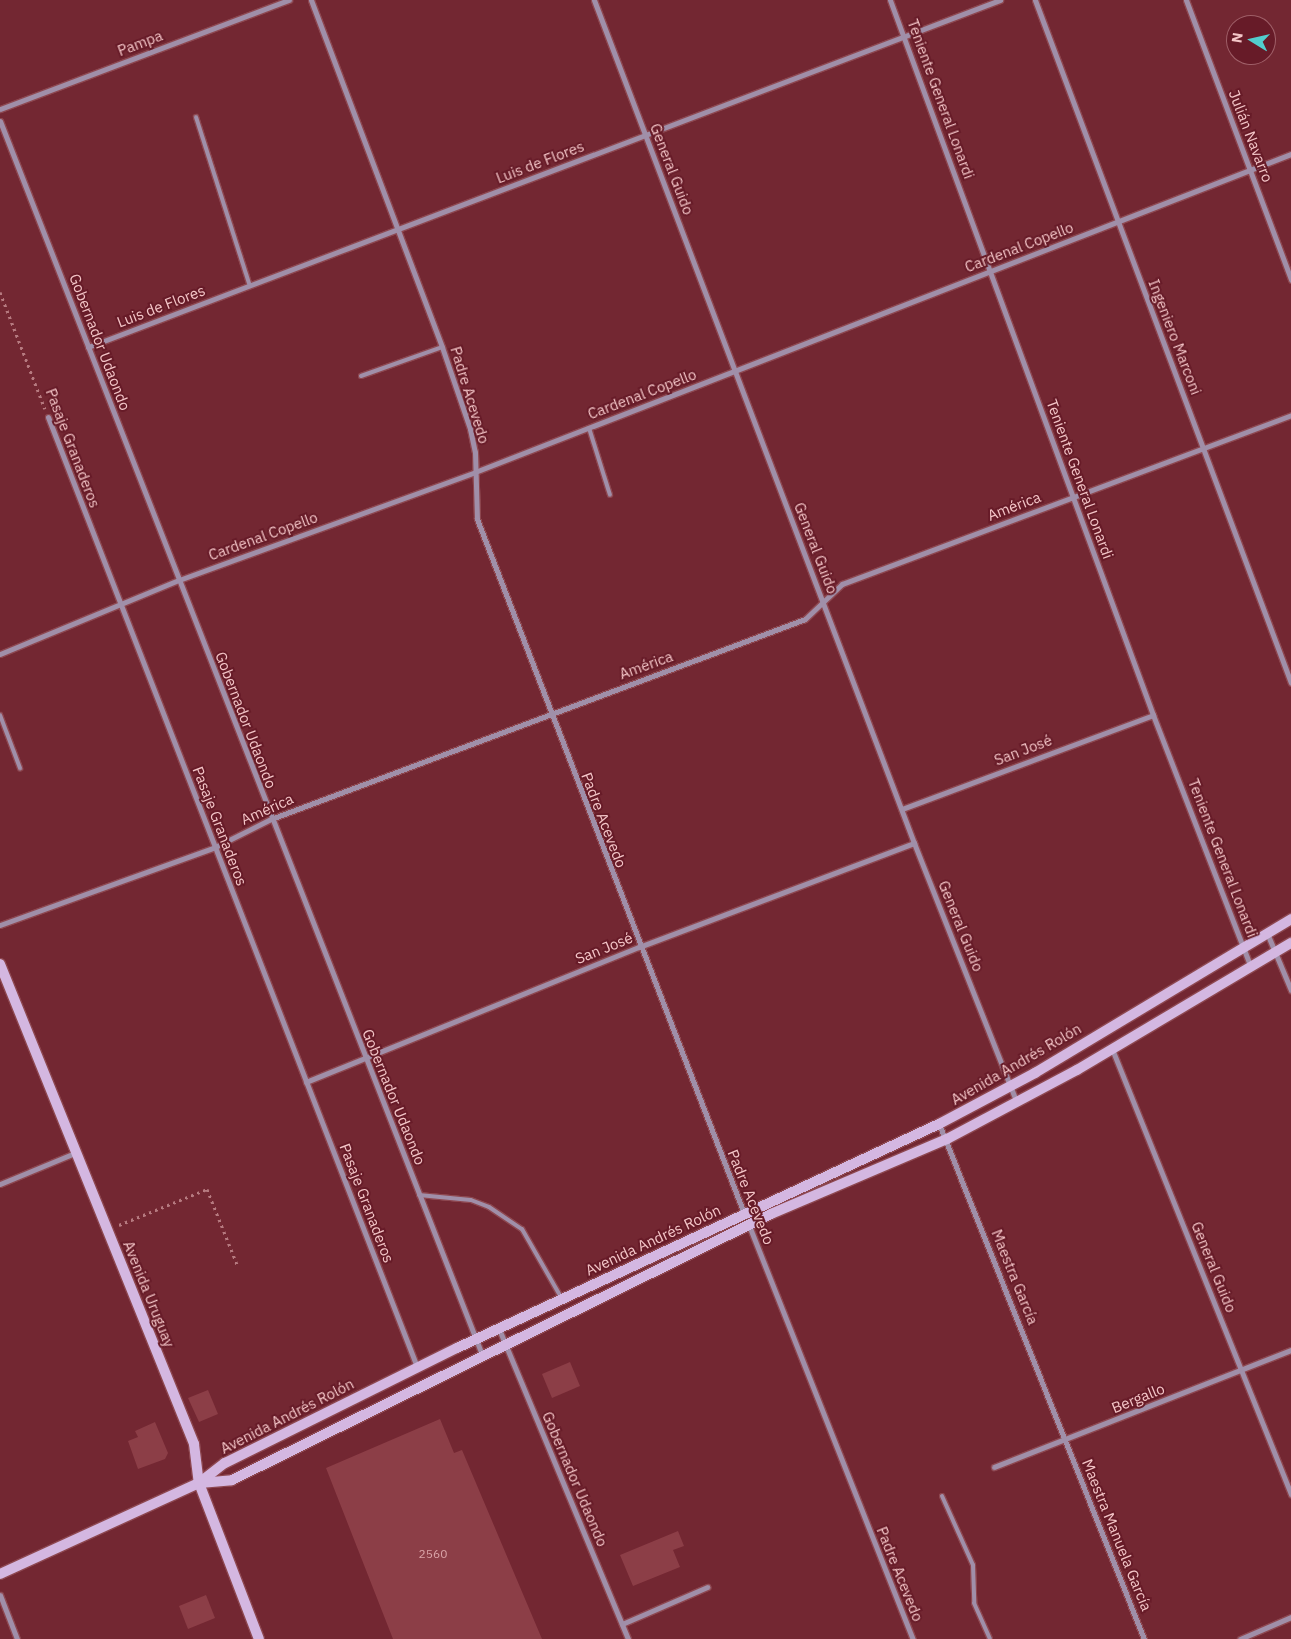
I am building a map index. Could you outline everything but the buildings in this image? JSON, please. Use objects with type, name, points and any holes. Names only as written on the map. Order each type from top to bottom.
[{"type":"main road","name":"Avenida Andrés Rolón","points":[[199,1483],[225,1463],[418,1367],[939,1124],[1011,1087],[1291,919]]},
{"type":"main road","name":"Avenida Andrés Rolón","points":[[199,1483],[232,1480],[505,1343],[749,1225],[947,1139],[1017,1103],[1112,1049],[1250,965],[1291,944]]},
{"type":"main road","name":"Avenida Uruguay","points":[[0,964],[74,1153],[194,1444],[199,1483],[259,1639]]},
{"type":"main road","points":[[0,1574],[199,1483]]},
{"type":"street","name":"Pampa","points":[[0,109],[289,0]]},
{"type":"street","name":"Padre Acevedo","points":[[311,0],[442,346],[470,429],[475,472],[477,519],[639,947],[913,1639]]},
{"type":"street","name":"General Guido","points":[[594,0],[914,843],[1017,1103]]},
{"type":"street","name":"Teniente General Lonardi","points":[[890,0],[991,271],[1072,498],[1153,715],[1250,965]]},
{"type":"street","name":"Luis de Flores","points":[[88,347],[1000,0]]},
{"type":"street","name":"Ingeniero Marconi","points":[[1036,0],[1291,683]]},
{"type":"street","name":"Julián Navarro","points":[[1186,0],[1291,280]]},
{"type":"street","name":"Gobernador Udaondo","points":[[0,121],[180,580],[271,819],[482,1355]]},
{"type":"street","name":"Cardenal Copello","points":[[0,654],[180,580],[475,472],[1291,154]]},
{"type":"street","name":"América","points":[[0,925],[215,847],[271,819],[805,619],[842,584],[1291,415]]},
{"type":"street","name":"Pasaje Granaderos","points":[[48,417],[418,1367]]},
{"type":"street","name":"San José","points":[[902,809],[1153,715]]},
{"type":"street","name":"San José","points":[[306,1082],[639,947],[914,843]]},
{"type":"street","name":"Teniente General Lonardi","points":[[1267,932],[1291,990]]},
{"type":"street","name":"General Guido","points":[[1112,1049],[1291,1494]]},
{"type":"street","name":"Maestra García","points":[[939,1124],[947,1139],[1066,1441]]},
{"type":"street","points":[[0,1184],[74,1153]]},
{"type":"street","name":"Gobernador Udaondo","points":[[499,1329],[628,1639]]},
{"type":"street","name":"Bergallo","points":[[994,1468],[1291,1350]]},
{"type":"street","name":"Maestra Manuela García","points":[[1066,1441],[1144,1639]]},
{"type":"street","points":[[622,1624],[707,1587]]},
{"type":"street","points":[[0,1595],[17,1639]]},
{"type":"street","points":[[1240,1639],[1291,1617]]},
{"type":"lane","points":[[196,117],[250,286]]},
{"type":"lane","points":[[361,376],[442,346]]},
{"type":"lane","points":[[589,428],[610,495]]},
{"type":"lane","points":[[0,715],[20,768]]},
{"type":"lane","points":[[419,1195],[471,1200],[490,1207],[522,1229],[562,1299]]},
{"type":"lane","points":[[942,1496],[972,1565],[974,1603],[990,1639]]},
{"type":"path","name":"Pasaje Granaderos","points":[[0,292],[48,417]]},
{"type":"path","points":[[107,1230],[207,1190],[238,1267]]}]
